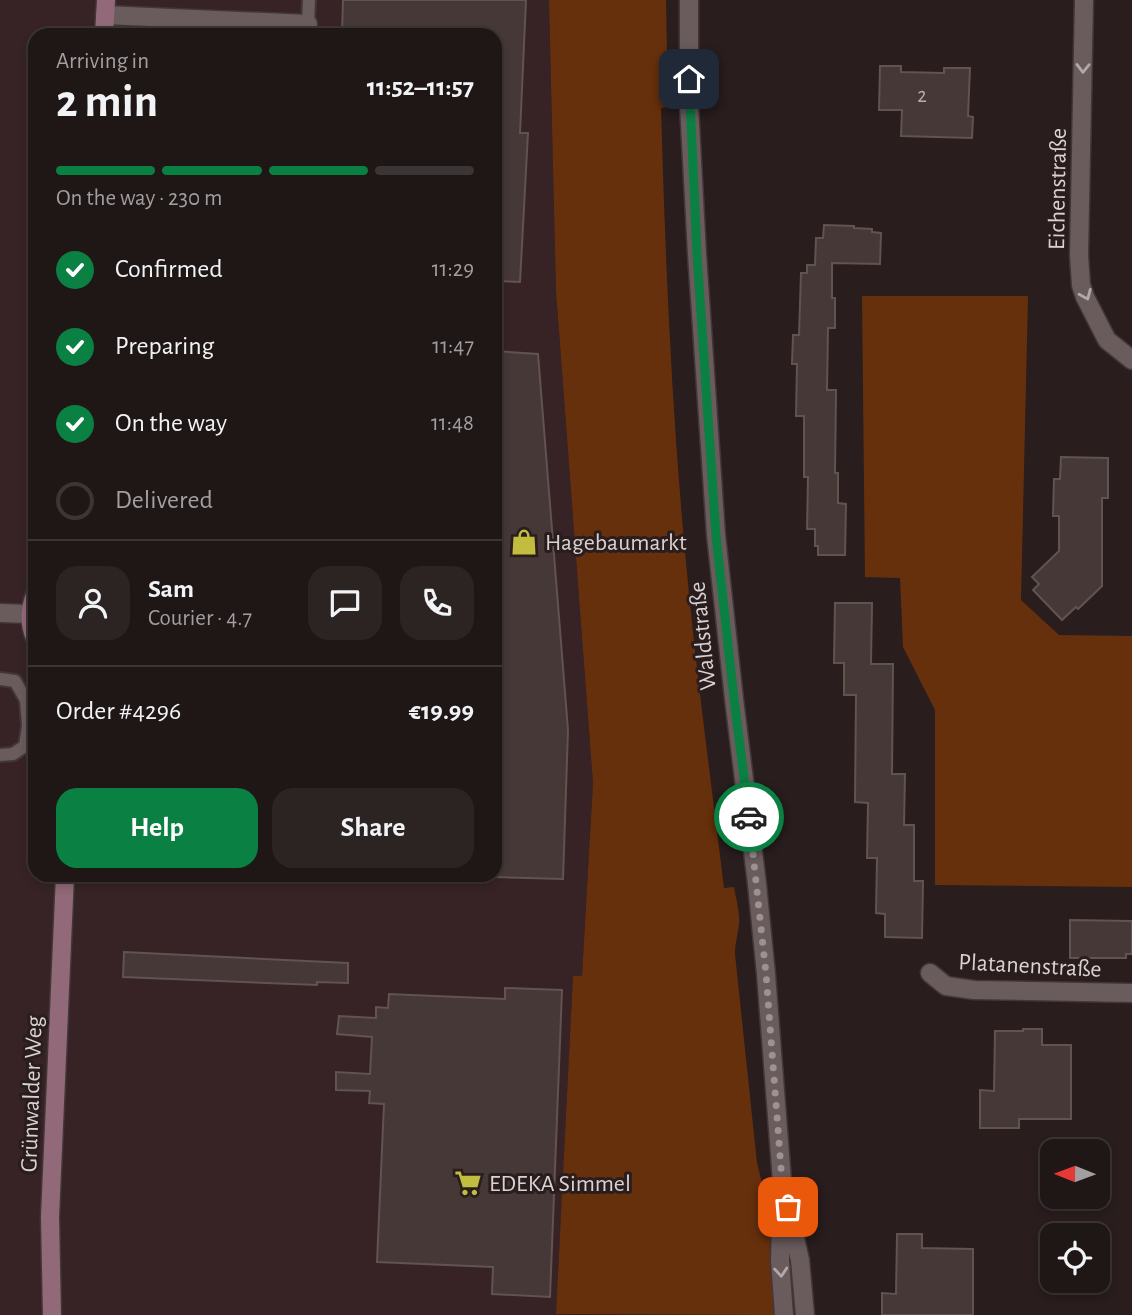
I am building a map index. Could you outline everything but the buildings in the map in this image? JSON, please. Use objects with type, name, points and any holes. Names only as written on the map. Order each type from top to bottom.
[{"type":"main road","points":[[104,28],[106,7]]},
{"type":"main road","name":"Grünwalder Weg","points":[[52,1315],[50,1217],[65,882]]},
{"type":"street","name":"Waldstraße","points":[[689,0],[689,105],[715,523],[771,1023],[782,1181],[780,1261],[784,1315]]},
{"type":"street","name":"Eichenstraße","points":[[1084,0],[1079,255],[1081,285],[1107,340],[1132,360]]},
{"type":"street","points":[[106,7],[308,24]]},
{"type":"street","points":[[0,613],[28,614]]},
{"type":"street","name":"Platanenstraße","points":[[930,974],[946,986],[974,990],[1132,993]]},
{"type":"street","name":"Waldstraße","points":[[782,1181],[800,1260],[805,1315]]},
{"type":"lane","points":[[308,24],[309,0]]},
{"type":"lane","points":[[0,679],[15,681],[26,700],[28,726],[25,747],[13,754],[0,755]]},
{"type":"shaded area","points":[[0,0],[549,0],[556,291],[593,783],[582,976],[573,977],[556,1314],[581,1315],[0,1315]]},
{"type":"shaded area","points":[[549,0],[666,0],[668,107],[661,108],[669,324],[679,487],[692,628],[724,888],[734,887],[738,910],[735,954],[757,1163],[770,1215],[776,1315],[556,1314],[573,976],[582,976],[593,783],[556,291]]},
{"type":"shaded area","points":[[862,296],[1028,296],[1021,600],[1059,635],[1132,636],[1132,887],[935,885],[935,710],[903,647],[900,578],[865,577]]},
{"type":"way so far","points":[[749,817],[766,974],[782,1181],[788,1207]]},
{"type":"place","name":"Hagebaumarkt","points":[[524,542]]},
{"type":"place","name":"EDEKA Simmel","points":[[468,1183]]},
{"type":"route","points":[[689,79],[697,254],[716,536],[749,817]]}]
